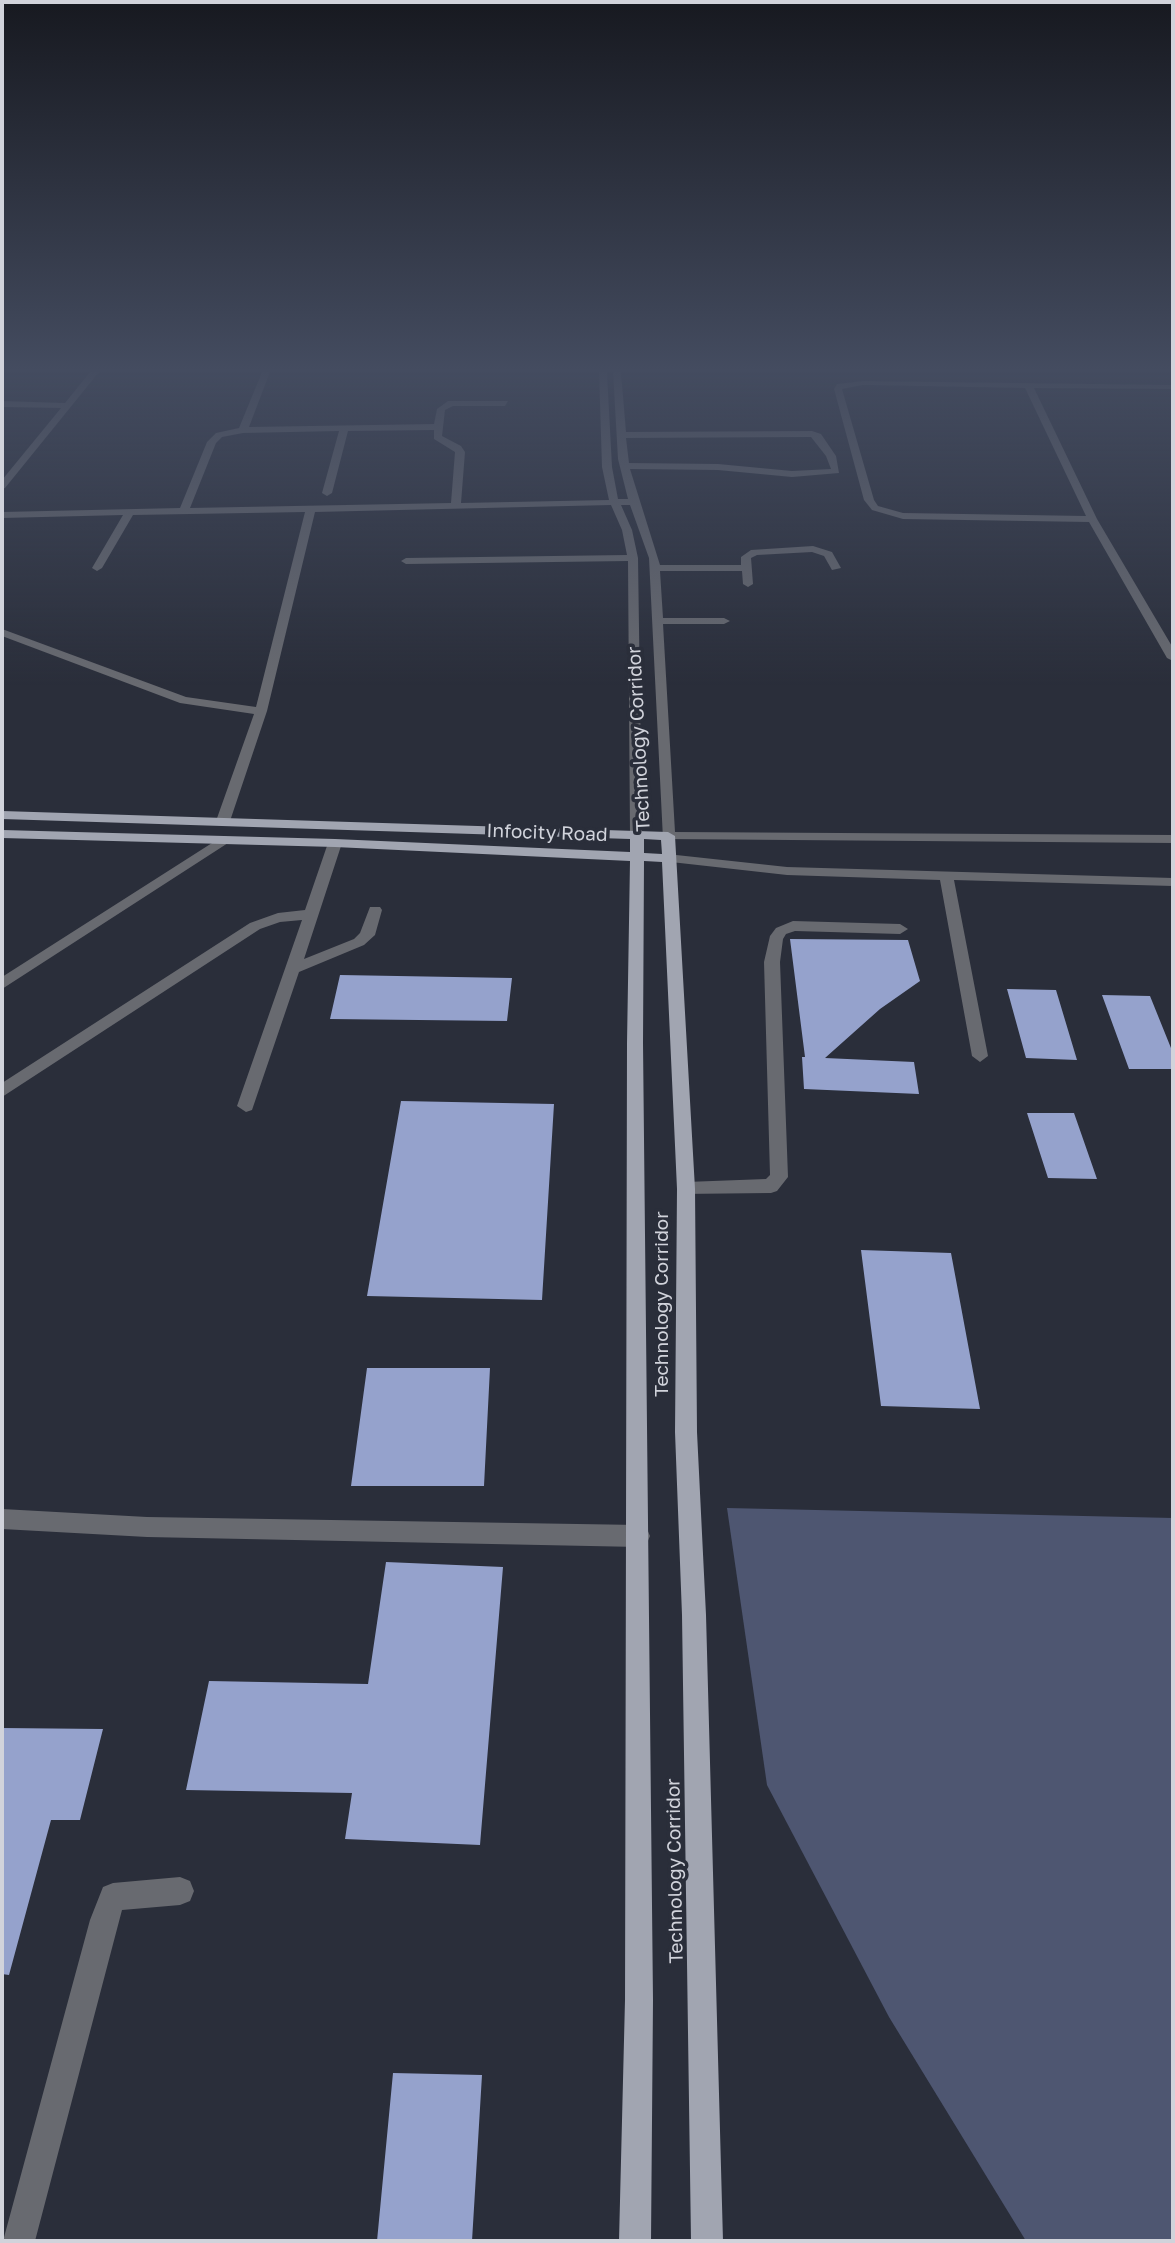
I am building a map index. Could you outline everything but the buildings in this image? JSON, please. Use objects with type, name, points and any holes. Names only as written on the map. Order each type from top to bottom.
[{"type":"main road","name":"Infocity Road","points":[[2,815],[223,821],[668,847]]},
{"type":"main road","name":"Infocity Road","points":[[2,834],[335,844],[668,847]]},
{"type":"main road","points":[[635,2241],[639,2000],[636,845]]},
{"type":"main road","name":"Technology Corridor","points":[[668,847],[686,1189],[686,1432],[694,1615],[707,2241]]},
{"type":"street","points":[[183,512],[198,477]]},
{"type":"street","points":[[327,493],[331,477]]},
{"type":"street","points":[[456,506],[458,477]]},
{"type":"street","points":[[609,477],[615,503],[627,530],[633,558],[636,845]]},
{"type":"street","name":"Technology Corridor","points":[[627,477],[654,558],[668,847]]},
{"type":"street","points":[[862,477],[869,500],[875,508],[903,516],[1092,519]]},
{"type":"street","points":[[1071,477],[1092,519],[1173,658]]},
{"type":"street","points":[[2,515],[634,502]]},
{"type":"street","points":[[223,821],[261,711],[311,509]]},
{"type":"street","points":[[97,568],[129,513]]},
{"type":"street","points":[[748,584],[746,557],[749,553],[802,549],[828,554],[836,568]]},
{"type":"street","points":[[406,561],[633,558]]},
{"type":"street","points":[[655,568],[746,568]]},
{"type":"street","points":[[658,621],[724,621]]},
{"type":"street","points":[[2,632],[184,700],[261,711]]},
{"type":"street","name":"Infocity Road","points":[[668,847],[1173,839]]},
{"type":"street","points":[[2,984],[223,840]]},
{"type":"street","points":[[246,1106],[335,844]]},
{"type":"street","name":"Infocity Road","points":[[668,847],[787,871],[1173,882]]},
{"type":"street","points":[[946,875],[980,1056]]},
{"type":"street","points":[[292,969],[359,942],[367,935],[374,910]]},
{"type":"street","points":[[2,1091],[255,926],[278,918],[310,914]]},
{"type":"street","points":[[686,1189],[771,1186],[779,1177],[772,962],[775,939],[781,931],[793,926],[900,929]]},
{"type":"street","points":[[2,1519],[147,1527],[639,1536]]},
{"type":"street","points":[[19,2241],[104,1920],[113,1897],[180,1891]]},
{"type":"shaded area","points":[[727,1508],[1173,1518],[1173,2241],[1026,2241],[889,2017],[767,1785]]}]
